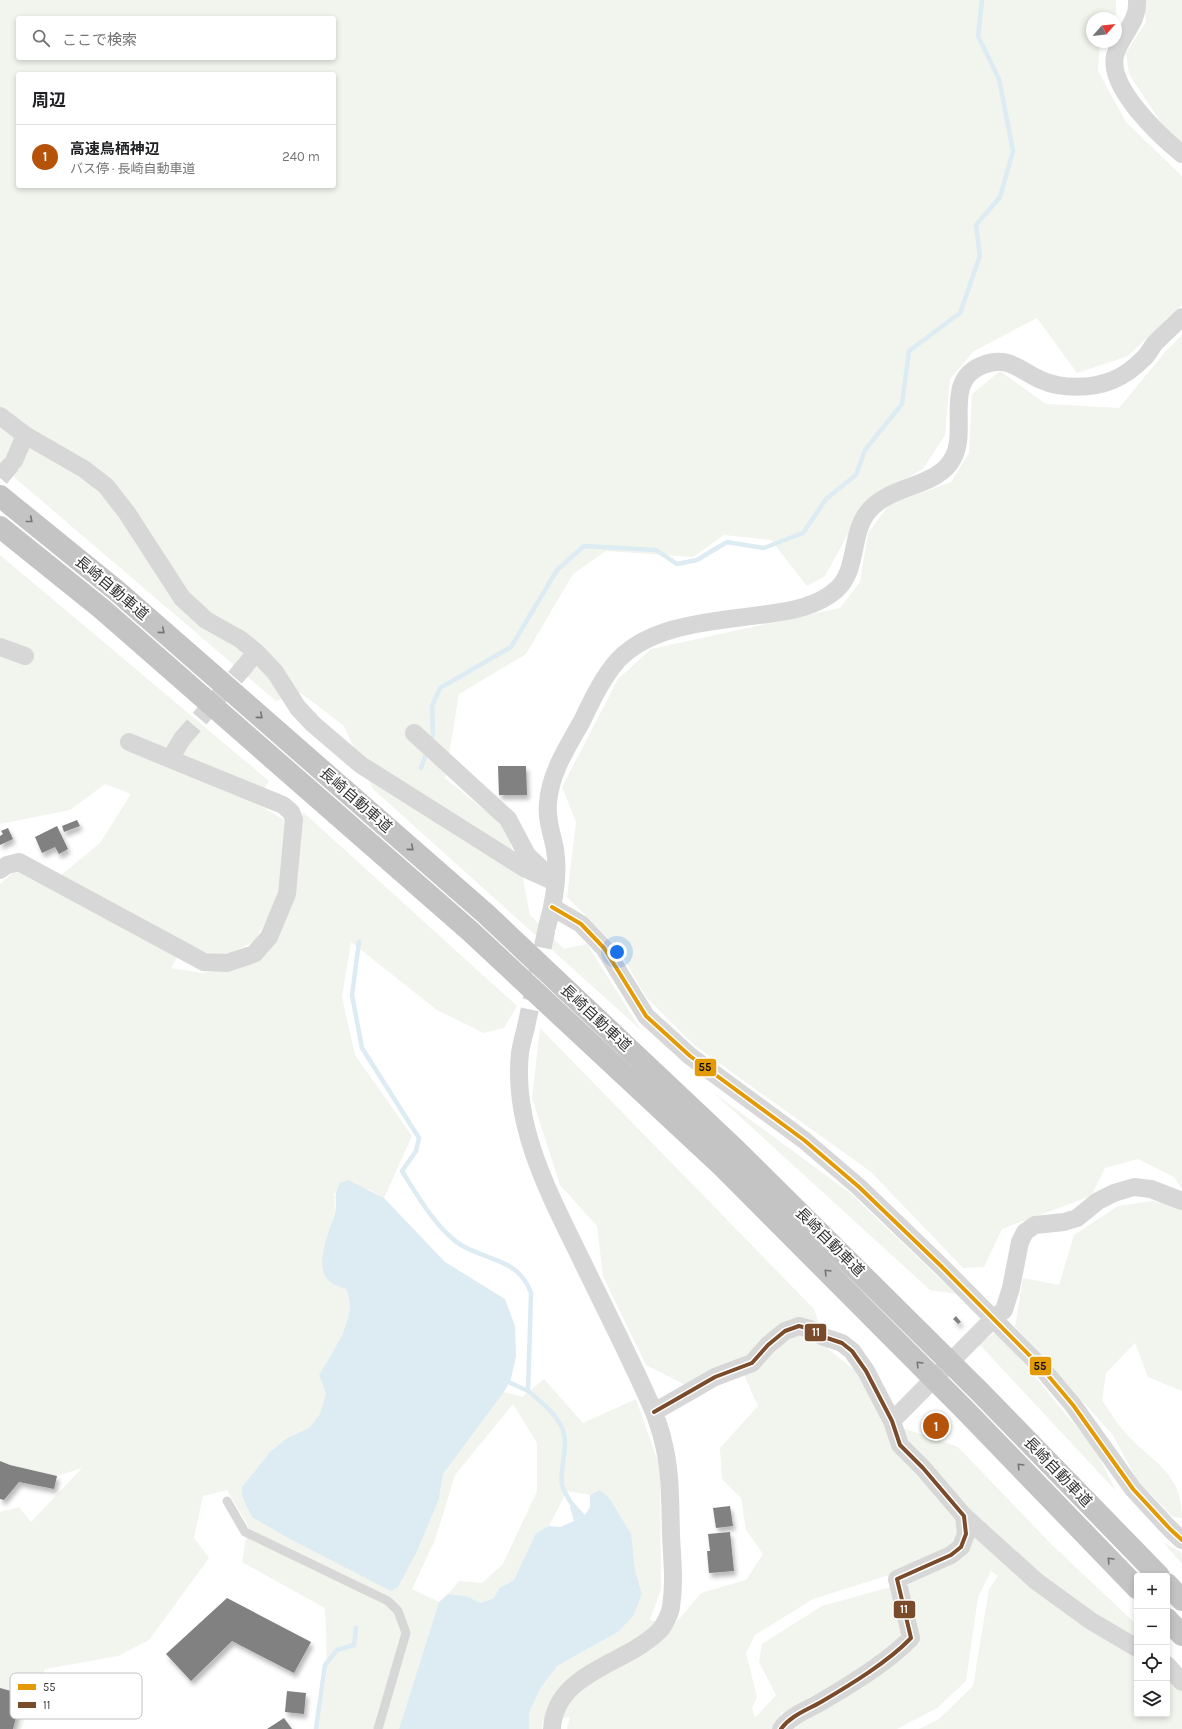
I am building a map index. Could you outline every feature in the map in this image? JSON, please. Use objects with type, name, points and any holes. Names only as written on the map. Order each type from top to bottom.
[{"type":"highway","name":"長崎自動車道","points":[[0,496],[117,591],[486,914],[736,1150],[980,1392],[1156,1573]]},
{"type":"highway","name":"長崎自動車道","points":[[0,527],[102,609],[470,931],[722,1166],[964,1409],[1134,1585]]},
{"type":"highway","points":[[1170,1587],[1182,1600]]},
{"type":"highway","points":[[1170,1622],[1182,1635]]},
{"type":"street","points":[[1137,0],[1134,22],[1121,42],[1115,56],[1115,69],[1120,82],[1135,107],[1159,136],[1182,154]]},
{"type":"street","points":[[547,927],[552,907],[555,882],[556,852],[549,823],[547,804],[552,782],[561,760],[602,682],[614,664],[627,651],[642,640],[662,632],[724,620],[790,611],[825,598],[836,591],[844,582],[849,571],[854,546],[866,514],[877,503],[893,493],[929,479],[945,470],[955,457],[959,435],[958,401],[961,384],[970,372],[982,365],[997,362],[1015,364],[1040,380],[1062,387],[1098,384],[1113,380],[1128,371],[1144,358],[1152,346],[1182,317]]},
{"type":"street","points":[[0,416],[25,435],[84,469],[106,486],[126,513],[182,598],[206,620],[240,639],[250,659],[275,672],[298,708],[314,724],[362,765],[524,868],[555,882]]},
{"type":"street","points":[[14,461],[25,435]]},
{"type":"street","points":[[0,647],[25,656]]},
{"type":"street","points":[[414,733],[508,819],[527,855],[555,882]]},
{"type":"street","points":[[170,759],[182,739]]},
{"type":"street","points":[[0,870],[6,865],[19,862],[204,962],[227,963],[254,954],[269,937],[287,894],[294,818],[291,812],[283,805],[128,742]]},
{"type":"street","points":[[552,907],[581,924],[604,948],[646,1016],[690,1056],[804,1140],[859,1187],[988,1324],[1040,1366],[1073,1405],[1133,1489],[1182,1540]]},
{"type":"street","points":[[526,1027],[520,1053],[519,1079],[528,1134],[545,1182],[654,1412],[664,1441],[668,1470],[674,1566],[671,1609],[660,1630],[640,1645],[576,1682],[561,1699],[552,1718],[552,1729]]},
{"type":"street","points":[[896,1418],[988,1324],[1004,1310],[1009,1296],[1020,1242],[1025,1232],[1035,1225],[1064,1222],[1077,1218],[1098,1201],[1114,1193],[1134,1187],[1151,1189],[1182,1202]]},
{"type":"street","points":[[654,1412],[715,1376],[752,1363],[768,1345],[785,1331],[799,1326],[810,1329],[824,1337],[842,1343],[852,1351],[896,1418],[900,1445],[923,1468],[964,1516],[1036,1581],[1091,1621],[1134,1646]]},
{"type":"street","points":[[781,1729],[794,1716],[821,1702],[899,1650],[911,1638],[897,1579],[951,1555],[961,1547],[966,1534],[964,1516]]},
{"type":"street","points":[[1170,1668],[1182,1682]]},
{"type":"lane","points":[[227,1501],[245,1532],[388,1601],[398,1611],[406,1633],[378,1729]]},
{"type":"shaded area","points":[[0,0],[1116,0],[1116,12],[1086,12],[1086,48],[1100,48],[1098,71],[1126,122],[1182,176],[1182,305],[1128,356],[1077,373],[1037,318],[974,351],[950,379],[945,435],[923,469],[866,501],[825,576],[807,586],[771,540],[724,535],[693,557],[606,551],[573,574],[526,654],[459,694],[445,778],[504,826],[523,879],[530,915],[564,949],[587,944],[641,1030],[373,789],[344,726],[301,693],[276,701],[0,465]]},
{"type":"shaded area","points":[[1144,0],[1182,0],[1182,143],[1162,124],[1129,74],[1126,53],[1146,22]]},
{"type":"shaded area","points":[[1182,335],[1182,1189],[1174,1177],[1138,1159],[1105,1168],[1091,1196],[1002,1229],[984,1267],[963,1268],[871,1172],[694,1045],[646,997],[617,947],[567,897],[576,822],[562,787],[618,679],[651,649],[840,608],[860,582],[868,533],[889,505],[951,482],[969,453],[972,394],[1000,371],[1046,404],[1119,408],[1165,352]]},
{"type":"shaded area","points":[[0,555],[269,781],[256,803],[286,821],[278,899],[255,941],[228,955],[204,952],[60,876],[100,843],[131,794],[105,784],[70,810],[0,824]]},
{"type":"shaded area","points":[[303,812],[517,1006],[504,1028],[484,1033],[437,1010],[351,942],[342,997],[355,1055],[412,1136],[384,1198],[368,1189],[334,1193],[335,1210],[332,1222],[329,1281],[346,1289],[349,1300],[349,1311],[343,1333],[319,1375],[326,1394],[320,1414],[309,1428],[287,1438],[270,1452],[242,1487],[439,1499],[443,1474],[504,1392],[522,1397],[544,1379],[583,1423],[636,1399],[660,1468],[661,1589],[650,1620],[674,1625],[701,1593],[746,1580],[763,1554],[746,1530],[741,1498],[722,1479],[720,1448],[758,1406],[737,1359],[689,1387],[646,1365],[603,1276],[597,1226],[560,1185],[532,1098],[540,1028],[814,1309],[828,1349],[857,1372],[888,1423],[958,1447],[1050,1543],[1134,1622],[1134,1717],[1170,1717],[1170,1656],[1182,1668],[1182,1729],[919,1729],[938,1720],[973,1686],[989,1589],[998,1576],[991,1571],[978,1597],[966,1681],[937,1708],[897,1729],[784,1729],[783,1710],[774,1729],[567,1729],[570,1717],[542,1721],[542,1729],[529,1729],[529,1713],[540,1689],[557,1666],[618,1632],[642,1594],[635,1570],[600,1490],[590,1495],[567,1491],[549,1526],[536,1533],[514,1580],[499,1588],[494,1598],[481,1603],[466,1596],[448,1594],[459,1581],[482,1583],[503,1564],[537,1491],[537,1443],[513,1404],[455,1475],[435,1540],[412,1589],[439,1602],[399,1729],[318,1729],[327,1669],[325,1608],[242,1562],[248,1526],[227,1490],[203,1496],[194,1538],[209,1558],[149,1640],[118,1656],[45,1669],[43,1673],[10,1673],[10,1719],[25,1719],[21,1729],[0,1729],[0,1512],[19,1507],[31,1522],[82,1468],[57,1476],[10,1465],[0,1461],[0,884],[17,869],[177,957],[171,968],[202,973],[258,963],[292,906]],"holes":[[[889,1575],[905,1583],[822,1606],[762,1644],[759,1662],[776,1695],[755,1718],[752,1708],[757,1697],[746,1653],[755,1635],[813,1599]]]},
{"type":"shaded area","points":[[714,1093],[850,1193],[956,1294],[930,1290]]},
{"type":"shaded area","points":[[348,1180],[384,1198],[445,1262],[505,1299],[515,1326],[516,1356],[511,1379],[504,1392],[443,1474],[439,1499],[417,1551],[398,1587],[391,1591],[290,1539],[252,1517],[242,1496],[242,1487],[270,1452],[287,1438],[309,1428],[320,1414],[326,1394],[319,1375],[343,1333],[349,1311],[349,1300],[346,1289],[329,1281],[324,1274],[322,1266],[324,1248],[336,1209],[336,1192],[340,1183]]},
{"type":"shaded area","points":[[1153,1201],[1182,1207],[1182,1391],[1148,1377],[1135,1343],[1106,1373],[1102,1400],[1123,1430],[1163,1468],[1177,1488],[1181,1502],[1182,1518],[1173,1517],[1138,1481],[1112,1434],[1015,1327],[1023,1278],[1059,1285],[1074,1235],[1118,1206]]},
{"type":"shaded area","points":[[997,1331],[1095,1449],[1116,1491],[979,1344]]},
{"type":"shaded area","points":[[600,1490],[610,1499],[631,1534],[635,1570],[642,1594],[633,1616],[618,1632],[557,1666],[540,1689],[529,1713],[529,1729],[399,1729],[439,1602],[448,1594],[466,1596],[481,1603],[494,1598],[499,1588],[514,1580],[536,1533],[549,1526],[560,1527],[574,1521],[570,1507],[573,1502],[585,1515],[590,1507],[590,1495]]},
{"type":"shaded area","points":[[1163,1542],[1182,1553],[1182,1564]]},
{"type":"building","points":[[498,766],[526,766],[527,795],[499,795]]},
{"type":"building","points":[[77,820],[80,826],[64,832],[62,826]]},
{"type":"building","points":[[57,826],[68,849],[59,854],[55,847],[42,853],[35,837]]},
{"type":"building","points":[[8,828],[13,839],[0,845],[0,836],[3,834],[1,831]]},
{"type":"building","points":[[956,1316],[961,1322],[958,1324],[953,1319]]},
{"type":"building","points":[[927,1416],[932,1421],[930,1424],[924,1419]]},
{"type":"building","points":[[0,1461],[10,1465],[57,1476],[54,1489],[19,1482],[4,1500],[0,1499]]},
{"type":"building","points":[[730,1506],[733,1526],[716,1528],[713,1508]]},
{"type":"building","points":[[730,1532],[734,1571],[709,1573],[707,1551],[710,1551],[708,1534]]},
{"type":"building","points":[[227,1598],[311,1642],[294,1673],[232,1641],[191,1681],[166,1654]]},
{"type":"building","points":[[0,1688],[10,1691],[10,1719],[16,1719],[13,1729],[0,1729]]},
{"type":"building","points":[[287,1691],[306,1693],[304,1714],[285,1712]]},
{"type":"building","points":[[284,1718],[292,1729],[267,1729]]},
{"type":"waterway","points":[[430,743],[433,735],[432,706],[440,688],[511,647],[557,570],[584,546],[656,550],[677,564],[697,560],[727,542],[764,548],[803,533],[826,499],[856,475],[865,450],[902,404],[909,351],[960,313],[980,256],[976,225],[1000,197],[1013,151],[999,79],[978,36],[982,0]]},
{"type":"waterway","points":[[421,768],[427,752]]},
{"type":"waterway","points":[[359,942],[352,995],[362,1048],[419,1138],[416,1151],[402,1171],[428,1211],[452,1238],[471,1250],[511,1267],[519,1273],[526,1282],[531,1293],[528,1391],[552,1413],[563,1430],[565,1436],[565,1451],[561,1480],[566,1494],[575,1509]]},
{"type":"waterway","points":[[504,1380],[528,1391]]},
{"type":"waterway","points":[[316,1729],[325,1665],[337,1650],[354,1645],[356,1628]]},
{"type":"tunnel","points":[[0,478],[14,461]]},
{"type":"tunnel","points":[[182,739],[245,666]]},
{"type":"tunnel","points":[[526,1027],[547,927]]},
{"type":"transit line","name":"55","points":[[552,907],[581,924],[604,948],[646,1016],[690,1056],[804,1140],[859,1187],[941,1266],[1040,1366],[1073,1405],[1133,1489],[1182,1540]]},
{"type":"transit line","name":"11","points":[[654,1412],[715,1377],[752,1363],[768,1345],[785,1331],[799,1326],[810,1329],[824,1337],[842,1343],[852,1351],[866,1371],[892,1421],[900,1445],[923,1468],[964,1516],[966,1534],[961,1547],[951,1555],[897,1579],[911,1638],[891,1656],[868,1673],[789,1720],[781,1729]]},
{"type":"place","name":"高速鳥栖神辺","points":[[936,1426]]}]
